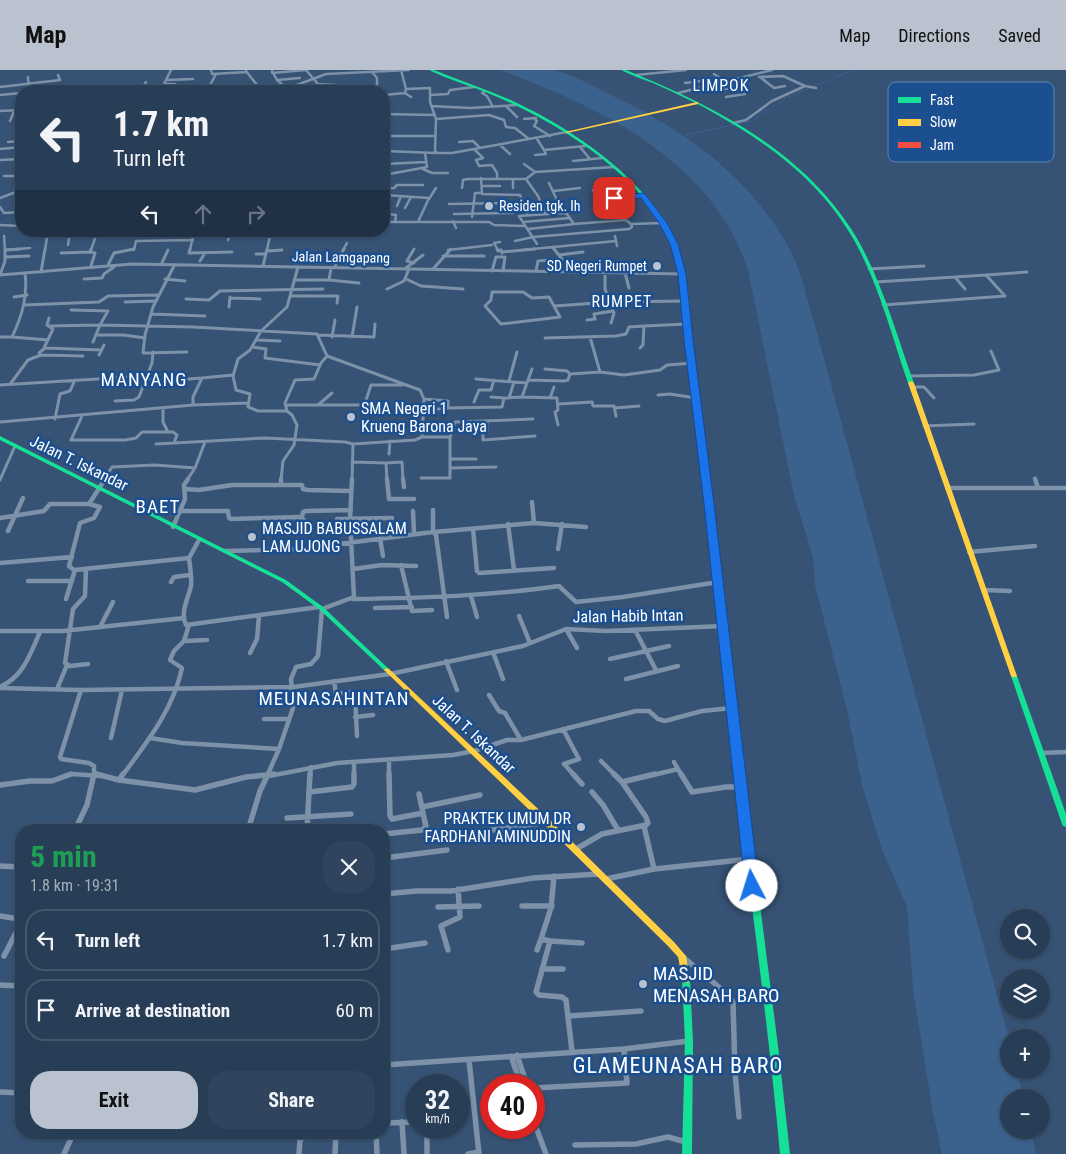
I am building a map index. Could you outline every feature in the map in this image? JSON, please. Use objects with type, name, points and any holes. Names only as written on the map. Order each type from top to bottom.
[{"type":"street","points":[[171,70],[164,84],[175,84]]},
{"type":"street","points":[[211,70],[212,74],[246,71],[257,85]]},
{"type":"street","points":[[272,71],[306,70],[318,84],[336,85]]},
{"type":"street","points":[[401,70],[406,93]]},
{"type":"street","points":[[298,85],[326,74],[409,70]]},
{"type":"street","points":[[431,70],[485,91],[543,117],[567,132],[582,147],[590,159]]},
{"type":"street","points":[[623,70],[678,93],[736,125],[794,167],[833,208],[851,233],[875,282],[914,387],[1041,753],[1063,805],[1066,824]]},
{"type":"street","points":[[636,75],[686,70]]},
{"type":"street","points":[[746,70],[774,88],[785,86]]},
{"type":"street","points":[[678,93],[772,70]]},
{"type":"street","points":[[272,71],[284,85]]},
{"type":"street","points":[[372,72],[377,78],[377,85]]},
{"type":"street","points":[[210,85],[216,74]]},
{"type":"street","points":[[714,74],[745,95],[726,97]]},
{"type":"street","points":[[20,85],[60,80],[58,75]]},
{"type":"street","points":[[43,76],[46,85]]},
{"type":"street","points":[[759,77],[783,76],[805,84],[805,86],[816,88]]},
{"type":"street","points":[[28,77],[30,84]]},
{"type":"street","points":[[278,80],[300,78]]},
{"type":"street","points":[[166,80],[193,79]]},
{"type":"street","points":[[685,83],[701,81]]},
{"type":"street","points":[[692,82],[703,87]]},
{"type":"street","points":[[0,87],[15,86]]},
{"type":"street","points":[[736,125],[747,120],[772,101],[805,86]]},
{"type":"street","points":[[430,95],[448,94],[450,90],[474,87]]},
{"type":"street","points":[[406,89],[430,88],[431,106],[436,120],[436,153]]},
{"type":"street","points":[[712,90],[737,88]]},
{"type":"street","points":[[485,91],[482,92],[487,96],[493,107]]},
{"type":"street","points":[[390,94],[406,93],[411,97]]},
{"type":"street","points":[[0,95],[15,94]]},
{"type":"street","points":[[390,151],[447,154],[479,147],[537,139],[697,103]]},
{"type":"street","points":[[431,106],[493,107],[517,105]]},
{"type":"street","points":[[506,106],[517,117]]},
{"type":"street","points":[[0,111],[14,110],[10,121]]},
{"type":"street","points":[[390,114],[433,114]]},
{"type":"street","points":[[436,120],[489,115],[504,120],[506,127],[515,128],[529,139]]},
{"type":"street","points":[[524,119],[543,117]]},
{"type":"street","points":[[534,118],[537,121],[534,126],[550,136]]},
{"type":"street","points":[[493,122],[497,119]]},
{"type":"street","points":[[390,136],[435,136]]},
{"type":"street","points":[[535,155],[546,154],[537,139]]},
{"type":"street","points":[[8,142],[15,141]]},
{"type":"street","points":[[459,142],[473,141],[479,147]]},
{"type":"street","points":[[499,144],[510,154]]},
{"type":"street","points":[[544,150],[582,147],[614,167],[643,195],[663,223],[674,244],[682,274],[741,787],[776,1056],[785,1154]]},
{"type":"street","points":[[0,149],[15,148]]},
{"type":"street","points":[[474,149],[484,158],[476,160],[479,166],[492,166],[495,168],[502,195]]},
{"type":"street","points":[[423,169],[427,167],[424,153]]},
{"type":"street","points":[[573,161],[602,158]]},
{"type":"street","points":[[0,160],[15,159]]},
{"type":"street","points":[[390,164],[426,162]]},
{"type":"street","points":[[524,164],[535,172]]},
{"type":"street","points":[[462,188],[464,180],[477,178],[526,179],[535,172],[614,167]]},
{"type":"street","points":[[390,174],[423,169],[432,173],[448,173]]},
{"type":"street","points":[[477,178],[478,170]]},
{"type":"street","points":[[4,176],[15,176]]},
{"type":"street","points":[[481,178],[482,193]]},
{"type":"street","points":[[513,179],[514,188]]},
{"type":"street","points":[[526,179],[538,196],[545,213]]},
{"type":"street","points":[[550,183],[563,213]]},
{"type":"street","points":[[390,188],[397,185],[423,185]]},
{"type":"street","points":[[482,186],[500,186]]},
{"type":"street","points":[[418,222],[422,210],[436,188]]},
{"type":"street","points":[[554,191],[580,188]]},
{"type":"street","points":[[594,190],[597,198],[600,199]]},
{"type":"street","points":[[0,198],[15,192]]},
{"type":"street","points":[[472,221],[475,193],[502,195],[520,193],[527,214]]},
{"type":"street","points":[[590,200],[643,195]]},
{"type":"street","points":[[390,196],[411,196],[429,199]]},
{"type":"street","points":[[397,206],[401,196]]},
{"type":"street","points":[[405,208],[411,196]]},
{"type":"street","points":[[449,204],[509,203]]},
{"type":"street","points":[[0,207],[4,213],[15,212]]},
{"type":"street","points":[[454,214],[512,213]]},
{"type":"street","points":[[537,244],[519,216],[563,213],[567,214],[586,232]]},
{"type":"street","points":[[390,214],[396,215],[395,222]]},
{"type":"street","points":[[526,226],[570,218]]},
{"type":"street","points":[[390,222],[472,221],[489,222],[494,225],[507,224],[512,227],[626,220],[631,224],[663,223]]},
{"type":"street","points":[[452,221],[456,228]]},
{"type":"street","points":[[516,241],[533,237],[630,229],[632,227],[631,224]]},
{"type":"street","points":[[0,225],[15,226]]},
{"type":"street","points":[[0,275],[5,256],[4,236]]},
{"type":"street","points":[[536,271],[537,262],[562,259],[549,236]]},
{"type":"street","points":[[41,272],[47,237]]},
{"type":"street","points":[[68,244],[69,237]]},
{"type":"street","points":[[90,252],[96,237]]},
{"type":"street","points":[[193,237],[189,253],[232,252]]},
{"type":"street","points":[[263,266],[270,237]]},
{"type":"street","points":[[263,266],[270,237]]},
{"type":"street","points":[[500,242],[494,243],[498,251],[503,254],[615,238],[617,246]]},
{"type":"street","points":[[84,279],[101,278],[114,267],[108,265],[114,253],[134,250],[136,241],[193,240]]},
{"type":"street","points":[[329,280],[332,268],[347,243]]},
{"type":"street","points":[[433,269],[449,248],[492,245]]},
{"type":"street","points":[[5,250],[30,248]]},
{"type":"street","points":[[414,249],[407,261],[414,263]]},
{"type":"street","points":[[161,265],[168,250]]},
{"type":"street","points":[[256,254],[282,250]]},
{"type":"street","points":[[559,255],[583,252]]},
{"type":"street","points":[[61,253],[95,253],[91,266]]},
{"type":"street","points":[[200,261],[205,253]]},
{"type":"street","points":[[406,278],[407,269],[422,255]]},
{"type":"street","points":[[0,256],[29,256]]},
{"type":"street","points":[[443,256],[484,256]]},
{"type":"street","points":[[492,271],[496,257],[503,256],[503,271]]},
{"type":"street","name":"Jalan Lamgapang","points":[[0,275],[108,265],[682,274]]},
{"type":"street","points":[[174,266],[157,295],[145,338],[144,353],[187,352]]},
{"type":"street","points":[[869,269],[924,266]]},
{"type":"street","points":[[281,484],[283,461],[296,440],[296,422],[286,411],[258,411],[248,407],[250,394],[236,390],[233,375],[238,359],[252,347],[262,332],[283,312],[290,296],[298,267]]},
{"type":"street","points":[[875,282],[1027,272]]},
{"type":"street","points":[[12,337],[27,295],[25,273]]},
{"type":"street","points":[[605,273],[605,289],[614,313],[611,322]]},
{"type":"street","points":[[625,273],[629,288]]},
{"type":"street","points":[[884,305],[1005,296],[986,275]]},
{"type":"street","points":[[955,277],[965,289]]},
{"type":"street","points":[[406,278],[421,286],[464,289]]},
{"type":"street","points":[[388,289],[406,278]]},
{"type":"street","points":[[165,279],[185,281]]},
{"type":"street","points":[[294,280],[329,280],[359,283]]},
{"type":"street","points":[[186,299],[210,300],[218,292],[323,289]]},
{"type":"street","points":[[229,307],[232,291]]},
{"type":"street","points":[[492,292],[524,292],[532,298],[549,297],[555,306],[560,317],[503,324],[494,318],[485,305],[491,300],[492,292]]},
{"type":"street","points":[[14,297],[27,295]]},
{"type":"street","points":[[24,305],[97,303],[103,301],[108,296],[157,295]]},
{"type":"street","points":[[290,296],[338,296],[337,303]]},
{"type":"street","points":[[230,298],[260,299]]},
{"type":"street","points":[[124,302],[155,301]]},
{"type":"street","points":[[555,306],[610,302],[685,301]]},
{"type":"street","points":[[352,337],[358,307]]},
{"type":"street","points":[[71,310],[108,311],[93,342]]},
{"type":"street","points":[[587,320],[595,320],[594,314],[613,311]]},
{"type":"street","points":[[152,314],[205,316]]},
{"type":"street","points":[[48,326],[49,318]]},
{"type":"street","points":[[332,337],[335,320]]},
{"type":"street","points":[[48,326],[148,326],[305,333],[332,337],[374,337],[375,324]]},
{"type":"street","points":[[546,338],[621,335],[628,332],[629,327],[687,324]]},
{"type":"street","points":[[41,355],[39,353],[44,348],[53,328],[48,326]]},
{"type":"street","points":[[640,348],[643,345],[644,326]]},
{"type":"street","points":[[96,335],[124,335],[145,338]]},
{"type":"street","points":[[318,335],[327,356],[420,390],[424,399],[422,437]]},
{"type":"street","points":[[0,337],[48,340]]},
{"type":"street","points":[[590,337],[600,372]]},
{"type":"street","points":[[257,340],[280,341]]},
{"type":"street","points":[[77,356],[81,344]]},
{"type":"street","points":[[99,356],[104,345]]},
{"type":"street","points":[[252,347],[266,349],[265,358],[320,365]]},
{"type":"street","points":[[44,348],[101,350]]},
{"type":"street","points":[[909,376],[974,375],[1000,370],[991,351]]},
{"type":"street","points":[[136,410],[137,399],[141,395],[154,352]]},
{"type":"street","points":[[509,382],[517,352]]},
{"type":"street","points":[[11,383],[25,361],[41,355],[83,356]]},
{"type":"street","points":[[286,411],[287,405],[285,404],[295,380],[314,379],[320,365],[327,356]]},
{"type":"street","points":[[546,369],[567,371],[570,374],[600,372],[624,375],[660,370],[669,364],[693,363]]},
{"type":"street","points":[[522,397],[532,368]]},
{"type":"street","points":[[476,379],[509,382],[567,381],[570,374]]},
{"type":"street","points":[[0,385],[146,377],[163,381],[233,375]]},
{"type":"street","points":[[194,405],[193,397],[202,378]]},
{"type":"street","points":[[55,419],[60,394],[70,391],[75,380]]},
{"type":"street","points":[[474,402],[479,390],[491,390],[494,380]]},
{"type":"street","points":[[438,408],[502,407],[514,382]]},
{"type":"street","points":[[287,405],[360,405],[365,403],[371,385],[403,384]]},
{"type":"street","points":[[550,398],[554,387]]},
{"type":"street","points":[[914,387],[922,387],[934,398]]},
{"type":"street","points":[[318,405],[332,393]]},
{"type":"street","points":[[658,395],[670,394],[696,398]]},
{"type":"street","points":[[491,397],[557,398],[558,410],[556,412],[558,425]]},
{"type":"street","points":[[115,401],[137,399]]},
{"type":"street","points":[[424,399],[448,400],[448,408]]},
{"type":"street","points":[[558,404],[592,402],[593,406],[615,408],[640,406]]},
{"type":"street","points":[[0,422],[55,419],[194,405],[248,403]]},
{"type":"street","points":[[163,408],[163,422],[168,432]]},
{"type":"street","points":[[615,408],[616,416]]},
{"type":"street","points":[[82,416],[71,440],[125,440],[136,438],[142,432],[168,432],[176,433],[174,443]]},
{"type":"street","points":[[421,478],[450,478],[450,437],[455,422],[533,419]]},
{"type":"street","points":[[487,422],[487,431],[483,433],[483,440],[535,436]]},
{"type":"street","points":[[928,426],[974,424]]},
{"type":"street","points":[[156,444],[265,438],[346,442],[353,444],[415,440],[422,437],[450,437]]},
{"type":"street","name":"Jalan T. Iskandar","points":[[0,438],[173,527],[284,581],[302,593],[474,751],[576,849],[682,956]]},
{"type":"street","points":[[389,454],[390,441]]},
{"type":"street","points":[[173,527],[185,499],[184,485],[195,468],[205,442]]},
{"type":"street","points":[[353,444],[350,519],[355,592],[353,599]]},
{"type":"street","points":[[0,480],[15,446]]},
{"type":"street","points":[[450,459],[476,458]]},
{"type":"street","points":[[464,459],[464,468]]},
{"type":"street","points":[[352,462],[401,462],[404,486]]},
{"type":"street","points":[[386,463],[389,499],[414,499]]},
{"type":"street","points":[[88,504],[108,472],[115,466],[155,465],[195,468]]},
{"type":"street","points":[[450,468],[496,467]]},
{"type":"street","points":[[1035,478],[1038,488]]},
{"type":"street","points":[[184,489],[199,490],[232,485],[281,484],[302,485],[304,489],[308,490],[351,491]]},
{"type":"street","points":[[950,488],[1066,488]]},
{"type":"street","points":[[8,531],[23,498]]},
{"type":"street","points":[[532,502],[534,523]]},
{"type":"street","points":[[0,518],[44,511],[50,504],[88,504],[100,507],[94,518],[80,523],[69,566],[75,570],[189,558]]},
{"type":"street","points":[[303,530],[303,512],[351,510]]},
{"type":"street","points":[[433,510],[433,532],[436,535],[447,617]]},
{"type":"street","points":[[180,511],[229,511],[229,518],[231,519],[302,517]]},
{"type":"street","points":[[412,511],[414,533]]},
{"type":"street","points":[[272,518],[273,532]]},
{"type":"street","points":[[337,519],[392,518]]},
{"type":"street","points":[[508,524],[514,570]]},
{"type":"street","points":[[223,551],[300,549],[414,533],[473,529],[508,524],[562,524],[586,527]]},
{"type":"street","points":[[558,548],[562,524]]},
{"type":"street","points":[[473,529],[478,572],[554,568]]},
{"type":"street","points":[[380,538],[383,556]]},
{"type":"street","points":[[199,540],[189,558],[191,584],[185,602],[184,618],[185,624],[189,625],[320,608],[353,599],[444,598],[559,586],[563,588],[570,599],[576,602],[623,597],[718,582]]},
{"type":"street","points":[[972,552],[1035,546]]},
{"type":"street","points":[[0,563],[72,557]]},
{"type":"street","points":[[353,569],[382,565],[416,566]]},
{"type":"street","points":[[400,565],[412,611],[432,610]]},
{"type":"street","points":[[57,689],[67,665],[65,663],[73,609],[85,596],[86,569]]},
{"type":"street","points":[[66,599],[75,570]]},
{"type":"street","points":[[171,582],[173,577],[190,575]]},
{"type":"street","points":[[28,581],[72,581]]},
{"type":"street","points":[[984,590],[1010,591]]},
{"type":"street","points":[[471,596],[477,616]]},
{"type":"street","points":[[100,627],[113,602]]},
{"type":"street","points":[[375,608],[412,607]]},
{"type":"street","points":[[250,824],[260,791],[279,749],[293,708],[291,679],[296,667],[311,664],[318,656],[320,608]]},
{"type":"street","points":[[250,653],[257,639],[259,616]]},
{"type":"street","points":[[519,616],[530,644]]},
{"type":"street","points":[[0,631],[40,632],[71,630],[184,618]]},
{"type":"street","points":[[119,780],[150,738],[177,688],[182,668],[170,660],[174,651],[184,641],[189,625]]},
{"type":"street","name":"Jalan Habib Intan","points":[[0,688],[122,690],[293,687],[390,674],[494,652],[530,644],[566,629],[606,631],[723,626]]},
{"type":"street","points":[[566,629],[577,648]]},
{"type":"street","points":[[635,630],[656,670]]},
{"type":"street","points":[[0,688],[10,684],[20,676],[40,632]]},
{"type":"street","points":[[184,641],[207,640]]},
{"type":"street","points":[[610,659],[669,646]]},
{"type":"street","points":[[494,652],[503,679]]},
{"type":"street","points":[[446,661],[457,690]]},
{"type":"street","points":[[67,665],[88,664]]},
{"type":"street","points":[[626,679],[678,666]]},
{"type":"street","points":[[334,682],[336,694],[355,694],[357,736]]},
{"type":"street","points":[[78,824],[87,805],[94,766],[89,763],[61,759],[60,757],[81,690]]},
{"type":"street","points":[[111,738],[122,690]]},
{"type":"street","points":[[489,695],[499,711],[505,713],[521,740]]},
{"type":"street","points":[[0,785],[30,781],[52,781],[72,774],[94,774],[119,780],[196,790],[246,777],[267,776],[311,767],[453,755],[474,751],[507,740],[521,740],[617,715],[644,710],[665,721],[702,711],[732,708]]},
{"type":"street","points":[[355,717],[373,715]]},
{"type":"street","points":[[264,719],[288,719]]},
{"type":"street","points":[[563,729],[579,759],[564,764],[582,784]]},
{"type":"street","points":[[150,738],[182,744],[279,749]]},
{"type":"street","points":[[1041,753],[1066,752]]},
{"type":"street","points":[[389,760],[390,816],[392,819],[480,795]]},
{"type":"street","points":[[576,849],[602,834],[644,826],[648,823],[622,782],[600,761]]},
{"type":"street","points":[[309,792],[352,787],[354,784],[354,762]]},
{"type":"street","points":[[674,762],[692,792],[726,786],[741,787]]},
{"type":"street","points":[[307,824],[311,767]]},
{"type":"street","points":[[622,782],[678,769]]},
{"type":"street","points":[[592,792],[603,805],[618,830]]},
{"type":"street","points":[[390,833],[422,830],[426,827],[419,794]]},
{"type":"street","points":[[287,818],[350,814]]},
{"type":"street","points":[[472,833],[548,822]]},
{"type":"street","points":[[644,826],[654,869]]},
{"type":"street","points":[[390,857],[447,850]]},
{"type":"street","points":[[390,894],[458,890],[554,876],[604,877],[654,869],[750,859]]},
{"type":"street","points":[[0,866],[15,867]]},
{"type":"street","points":[[537,950],[552,906],[554,876]]},
{"type":"street","points":[[448,950],[441,926],[460,917],[458,890]]},
{"type":"street","points":[[438,907],[479,906]]},
{"type":"street","points":[[522,906],[552,906]]},
{"type":"street","points":[[0,916],[15,918]]},
{"type":"street","points":[[4,956],[15,937]]},
{"type":"street","points":[[541,939],[582,943]]},
{"type":"street","points":[[550,941],[537,994],[562,997],[566,1000],[572,1051]]},
{"type":"street","points":[[390,948],[425,943]]},
{"type":"street","points":[[682,956],[687,983],[689,1041],[687,1154]]},
{"type":"street","points":[[682,956],[726,993],[733,1002],[735,1072],[740,1116]]},
{"type":"street","points":[[542,969],[563,970]]},
{"type":"street","points":[[0,985],[15,986]]},
{"type":"street","points":[[569,1016],[641,1011]]},
{"type":"street","points":[[390,1065],[624,1049],[689,1041]]},
{"type":"street","points":[[545,1087],[627,1083],[624,1049]]},
{"type":"street","points":[[514,1055],[518,1074]]},
{"type":"street","points":[[514,1055],[522,1074]]},
{"type":"street","points":[[468,1154],[479,1153],[469,1060]]},
{"type":"street","points":[[0,1092],[15,1093]]},
{"type":"street","points":[[390,1123],[402,1122],[404,1154]]},
{"type":"street","points":[[575,1145],[636,1144],[668,1138],[677,1138],[687,1143]]},
{"type":"street","points":[[64,1154],[71,1139]]},
{"type":"street","points":[[299,1154],[301,1139]]},
{"type":"street","points":[[335,1154],[336,1139]]},
{"type":"street","points":[[376,1139],[377,1154]]},
{"type":"street","points":[[427,1139],[427,1154]]},
{"type":"street","points":[[540,1139],[546,1154]]},
{"type":"water","points":[[500,70],[553,70],[574,77],[636,107],[687,138],[733,175],[753,197],[772,220],[793,256],[801,276],[816,329],[1000,1006],[1000,1019],[1004,1019],[1006,1029],[1000,1029],[1000,1079],[1019,1079],[1021,1089],[1000,1089],[1000,1139],[1033,1139],[1036,1154],[942,1154],[933,1113],[913,990],[907,907],[882,850],[862,785],[848,714],[815,585],[813,557],[794,496],[748,270],[740,248],[721,215],[700,189],[676,165],[650,144],[593,110]]},
{"type":"waterway","points":[[685,135],[752,121],[786,98],[853,70]]},
{"type":"traffic: fast","points":[[431,70],[515,103],[570,134],[612,164],[647,201],[662,222],[679,257],[685,287],[692,368]]},
{"type":"traffic: fast","points":[[623,70],[688,98],[721,115],[782,155],[809,179],[833,206],[862,252],[878,288],[911,383]]},
{"type":"traffic: fast","points":[[0,438],[284,581],[321,608],[387,670]]},
{"type":"traffic: fast","points":[[1014,676],[1066,824]]},
{"type":"traffic: fast","points":[[737,755],[775,1054],[785,1154]]},
{"type":"traffic: fast","points":[[686,980],[689,1041],[687,1154]]},
{"type":"traffic: slow","points":[[567,132],[697,103]]},
{"type":"traffic: slow","points":[[692,368],[717,572]]},
{"type":"traffic: slow","points":[[911,383],[1014,676]]},
{"type":"traffic: slow","points":[[387,670],[548,823],[671,944],[682,956],[686,980]]},
{"type":"traffic: jam","points":[[717,572],[737,755]]},
{"type":"place","name":"Residen tgk. Ih","points":[[489,206]]},
{"type":"place","name":"SD Negeri Rumpet","points":[[657,266]]},
{"type":"place","name":"SMA Negeri 1 Krueng Barona Jaya","points":[[351,417]]},
{"type":"place","name":"MASJID BABUSSALAM LAM UJONG","points":[[252,537]]},
{"type":"place","name":"PRAKTEK UMUM DR FARDHANI AMINUDDIN","points":[[581,827]]},
{"type":"place","name":"MASJID MENASAH BARO","points":[[643,984]]},
{"type":"district","name":"LIMPOK","points":[[721,85]]},
{"type":"district","name":"RUMPET","points":[[622,301]]},
{"type":"district","name":"MANYANG","points":[[144,379]]},
{"type":"district","name":"BAET","points":[[158,506]]},
{"type":"district","name":"MEUNASAHINTAN","points":[[334,698]]},
{"type":"district","name":"GLAMEUNASAH BARO","points":[[678,1065]]},
{"type":"route","points":[[614,198],[643,195],[663,223],[674,244],[682,274],[688,340],[693,363],[752,886]]}]
